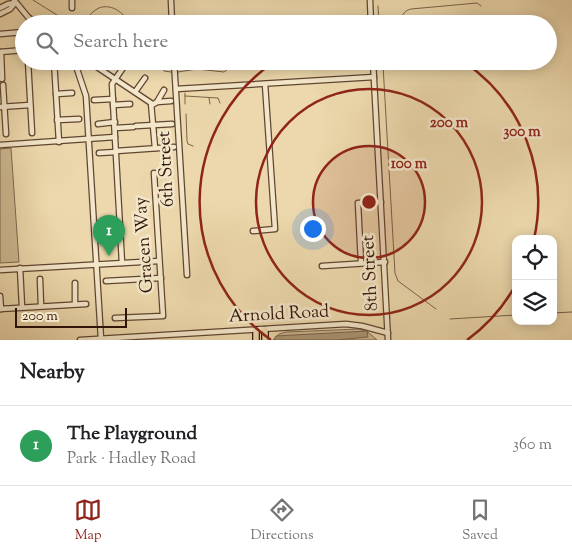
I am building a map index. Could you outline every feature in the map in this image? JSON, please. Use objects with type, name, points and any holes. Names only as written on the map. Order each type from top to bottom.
[{"type":"main road","points":[[256,330],[256,340]]},
{"type":"main road","points":[[265,330],[265,340]]},
{"type":"street","points":[[72,0],[72,8]]},
{"type":"street","points":[[171,0],[172,15]]},
{"type":"street","points":[[370,0],[371,15]]},
{"type":"street","points":[[0,8],[14,2]]},
{"type":"street","points":[[0,14],[10,9],[14,2]]},
{"type":"street","points":[[14,2],[26,15]]},
{"type":"street","points":[[0,34],[15,33]]},
{"type":"street","points":[[2,79],[0,52],[15,51]]},
{"type":"street","points":[[28,70],[32,133]]},
{"type":"street","points":[[55,70],[59,142]]},
{"type":"street","points":[[77,70],[86,96],[101,339]]},
{"type":"street","points":[[101,70],[152,105],[155,148]]},
{"type":"street","points":[[122,70],[112,84],[122,263]]},
{"type":"street","name":"6th Street","points":[[175,70],[187,275]]},
{"type":"street","name":"8th Street","points":[[374,70],[388,340]]},
{"type":"street","points":[[135,92],[145,78]]},
{"type":"street","points":[[176,89],[374,78]]},
{"type":"street","points":[[253,231],[275,230],[265,84]]},
{"type":"street","points":[[3,85],[2,106],[6,134]]},
{"type":"street","points":[[157,102],[164,90]]},
{"type":"street","points":[[56,94],[72,93]]},
{"type":"street","points":[[94,100],[113,98]]},
{"type":"street","points":[[152,105],[157,102],[171,101]]},
{"type":"street","points":[[113,105],[130,104]]},
{"type":"street","points":[[2,106],[30,105]]},
{"type":"street","points":[[58,120],[80,119]]},
{"type":"street","points":[[98,124],[134,127],[172,124]]},
{"type":"street","points":[[0,145],[115,137]]},
{"type":"street","points":[[99,153],[174,148]]},
{"type":"street","name":"Gracen Way","points":[[115,318],[163,316],[154,173]]},
{"type":"street","points":[[362,263],[358,203],[381,202]]},
{"type":"street","points":[[0,270],[160,261]]},
{"type":"street","points":[[322,266],[384,262]]},
{"type":"street","points":[[20,268],[22,307]]},
{"type":"street","points":[[106,282],[160,278]]},
{"type":"street","points":[[40,279],[41,306]]},
{"type":"street","points":[[74,283],[76,304]]},
{"type":"street","points":[[0,296],[0,309],[86,304]]},
{"type":"street","name":"Arnold Road","points":[[80,340],[346,324],[388,333]]},
{"type":"shaded area","points":[[11,148],[19,262],[0,263],[0,149]]},
{"type":"shaded area","points":[[359,329],[369,333],[377,340],[273,340],[279,334],[286,332]]},
{"type":"shaded area","points":[[367,331],[368,337],[337,340],[274,340],[276,336]]},
{"type":"waterway","points":[[33,0],[57,15]]},
{"type":"waterway","points":[[403,15],[411,9],[477,3],[481,6]]},
{"type":"waterway","points":[[378,6],[378,15]]},
{"type":"waterway","points":[[90,15],[102,7],[116,9],[123,15]]},
{"type":"waterway","points":[[164,70],[171,72]]},
{"type":"waterway","points":[[178,72],[191,70]]},
{"type":"waterway","points":[[206,70],[224,72],[228,70]]},
{"type":"waterway","points":[[383,70],[395,273],[398,281],[436,309]]},
{"type":"waterway","points":[[185,93],[185,104]]},
{"type":"waterway","points":[[185,96],[218,98],[220,103]]},
{"type":"waterway","points":[[209,98],[210,104]]},
{"type":"waterway","points":[[186,114],[187,141],[188,144],[193,146]]},
{"type":"waterway","points":[[557,313],[572,312]]},
{"type":"waterway","points":[[450,319],[512,315]]},
{"type":"place","name":"The Playground","points":[[109,256]]}]
